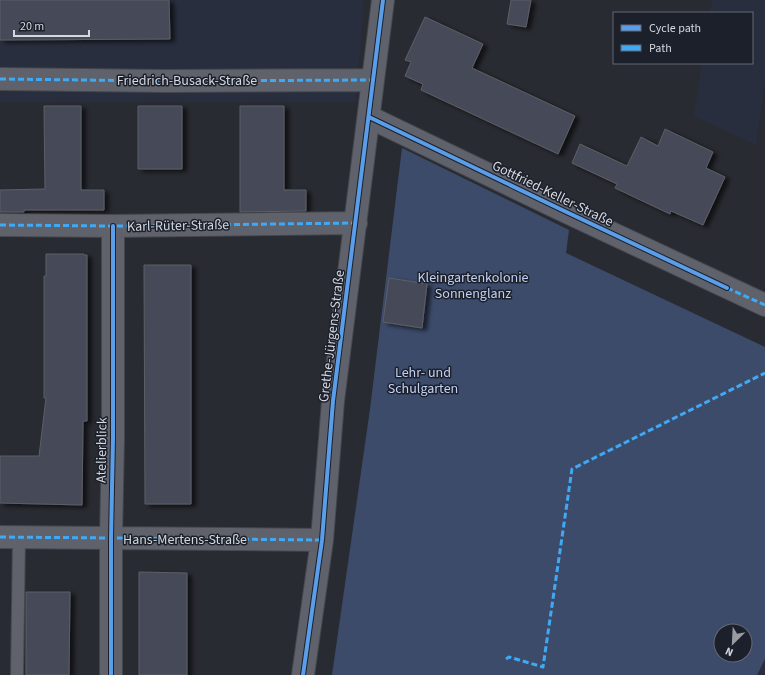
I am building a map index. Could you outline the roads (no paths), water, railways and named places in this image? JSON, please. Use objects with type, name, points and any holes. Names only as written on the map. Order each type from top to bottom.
[{"type":"street","name":"Grethe-Jürgens-Straße","points":[[303,675],[322,540],[333,401],[384,0]]},
{"type":"street","name":"Friedrich-Busack-Straße","points":[[0,80],[373,80]]},
{"type":"street","name":"Gottfried-Keller-Straße","points":[[369,117],[765,306]]},
{"type":"street","name":"Karl-Rüter-Straße","points":[[0,225],[113,226],[356,223]]},
{"type":"street","name":"Atelierblick","points":[[111,675],[113,226]]},
{"type":"street","name":"Hans-Mertens-Straße","points":[[10,537],[322,540]]},
{"type":"lane","points":[[10,537],[17,675]]},
{"type":"park label","name":"Kleingartenkolonie Sonnenglanz","points":[[473,286]]},
{"type":"park label","name":"Lehr- und Schulgarten","points":[[423,380]]}]
